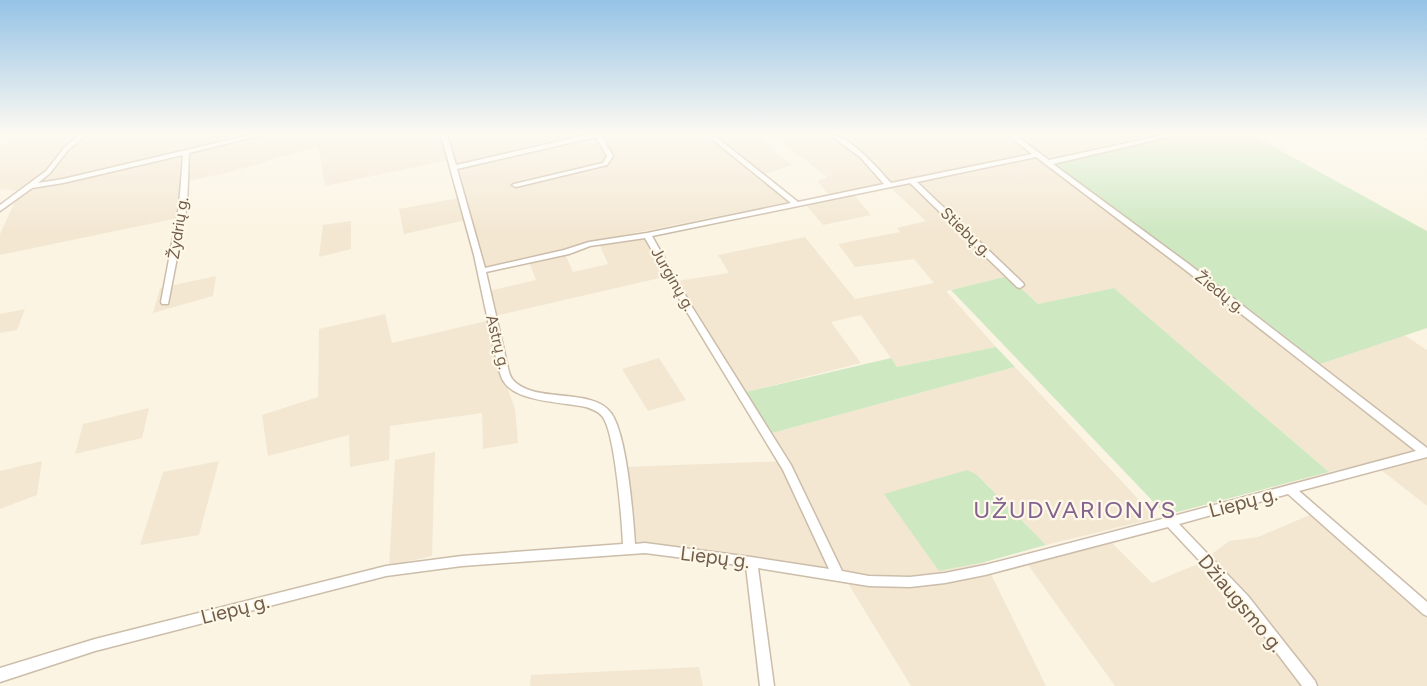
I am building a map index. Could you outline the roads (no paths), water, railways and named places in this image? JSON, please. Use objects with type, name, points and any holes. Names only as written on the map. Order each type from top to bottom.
[{"type":"street","points":[[0,209],[32,186],[52,167]]},
{"type":"street","points":[[32,186],[124,167]]},
{"type":"street","name":"Žydrių g.","points":[[165,302],[183,206],[185,167]]},
{"type":"street","points":[[454,168],[458,167]]},
{"type":"street","points":[[516,185],[592,167]]},
{"type":"street","points":[[750,167],[796,204]]},
{"type":"street","points":[[872,167],[889,185]]},
{"type":"street","name":"Jurginų g.","points":[[838,576],[787,468],[688,307],[647,235],[976,167]]},
{"type":"street","name":"Žiedų g.","points":[[1052,167],[1187,267],[1425,455]]},
{"type":"street","name":"Astrų g.","points":[[454,168],[503,368],[509,383],[520,390],[590,404],[601,408],[608,414],[614,431],[627,517],[628,549]]},
{"type":"street","name":"Stiebų g.","points":[[911,180],[1020,285]]},
{"type":"street","points":[[481,271],[599,242],[647,235]]},
{"type":"street","name":"Liepų g.","points":[[0,675],[95,645],[391,570],[533,555],[645,548],[869,581],[900,582],[945,578],[1425,455]]},
{"type":"street","points":[[1290,490],[1427,610]]},
{"type":"street","name":"Džiaugsmo g.","points":[[1170,522],[1244,600],[1310,686]]},
{"type":"street","points":[[751,562],[767,686]]},
{"type":"district","name":"UŽUDVARIONYS","points":[[1075,509]]}]
